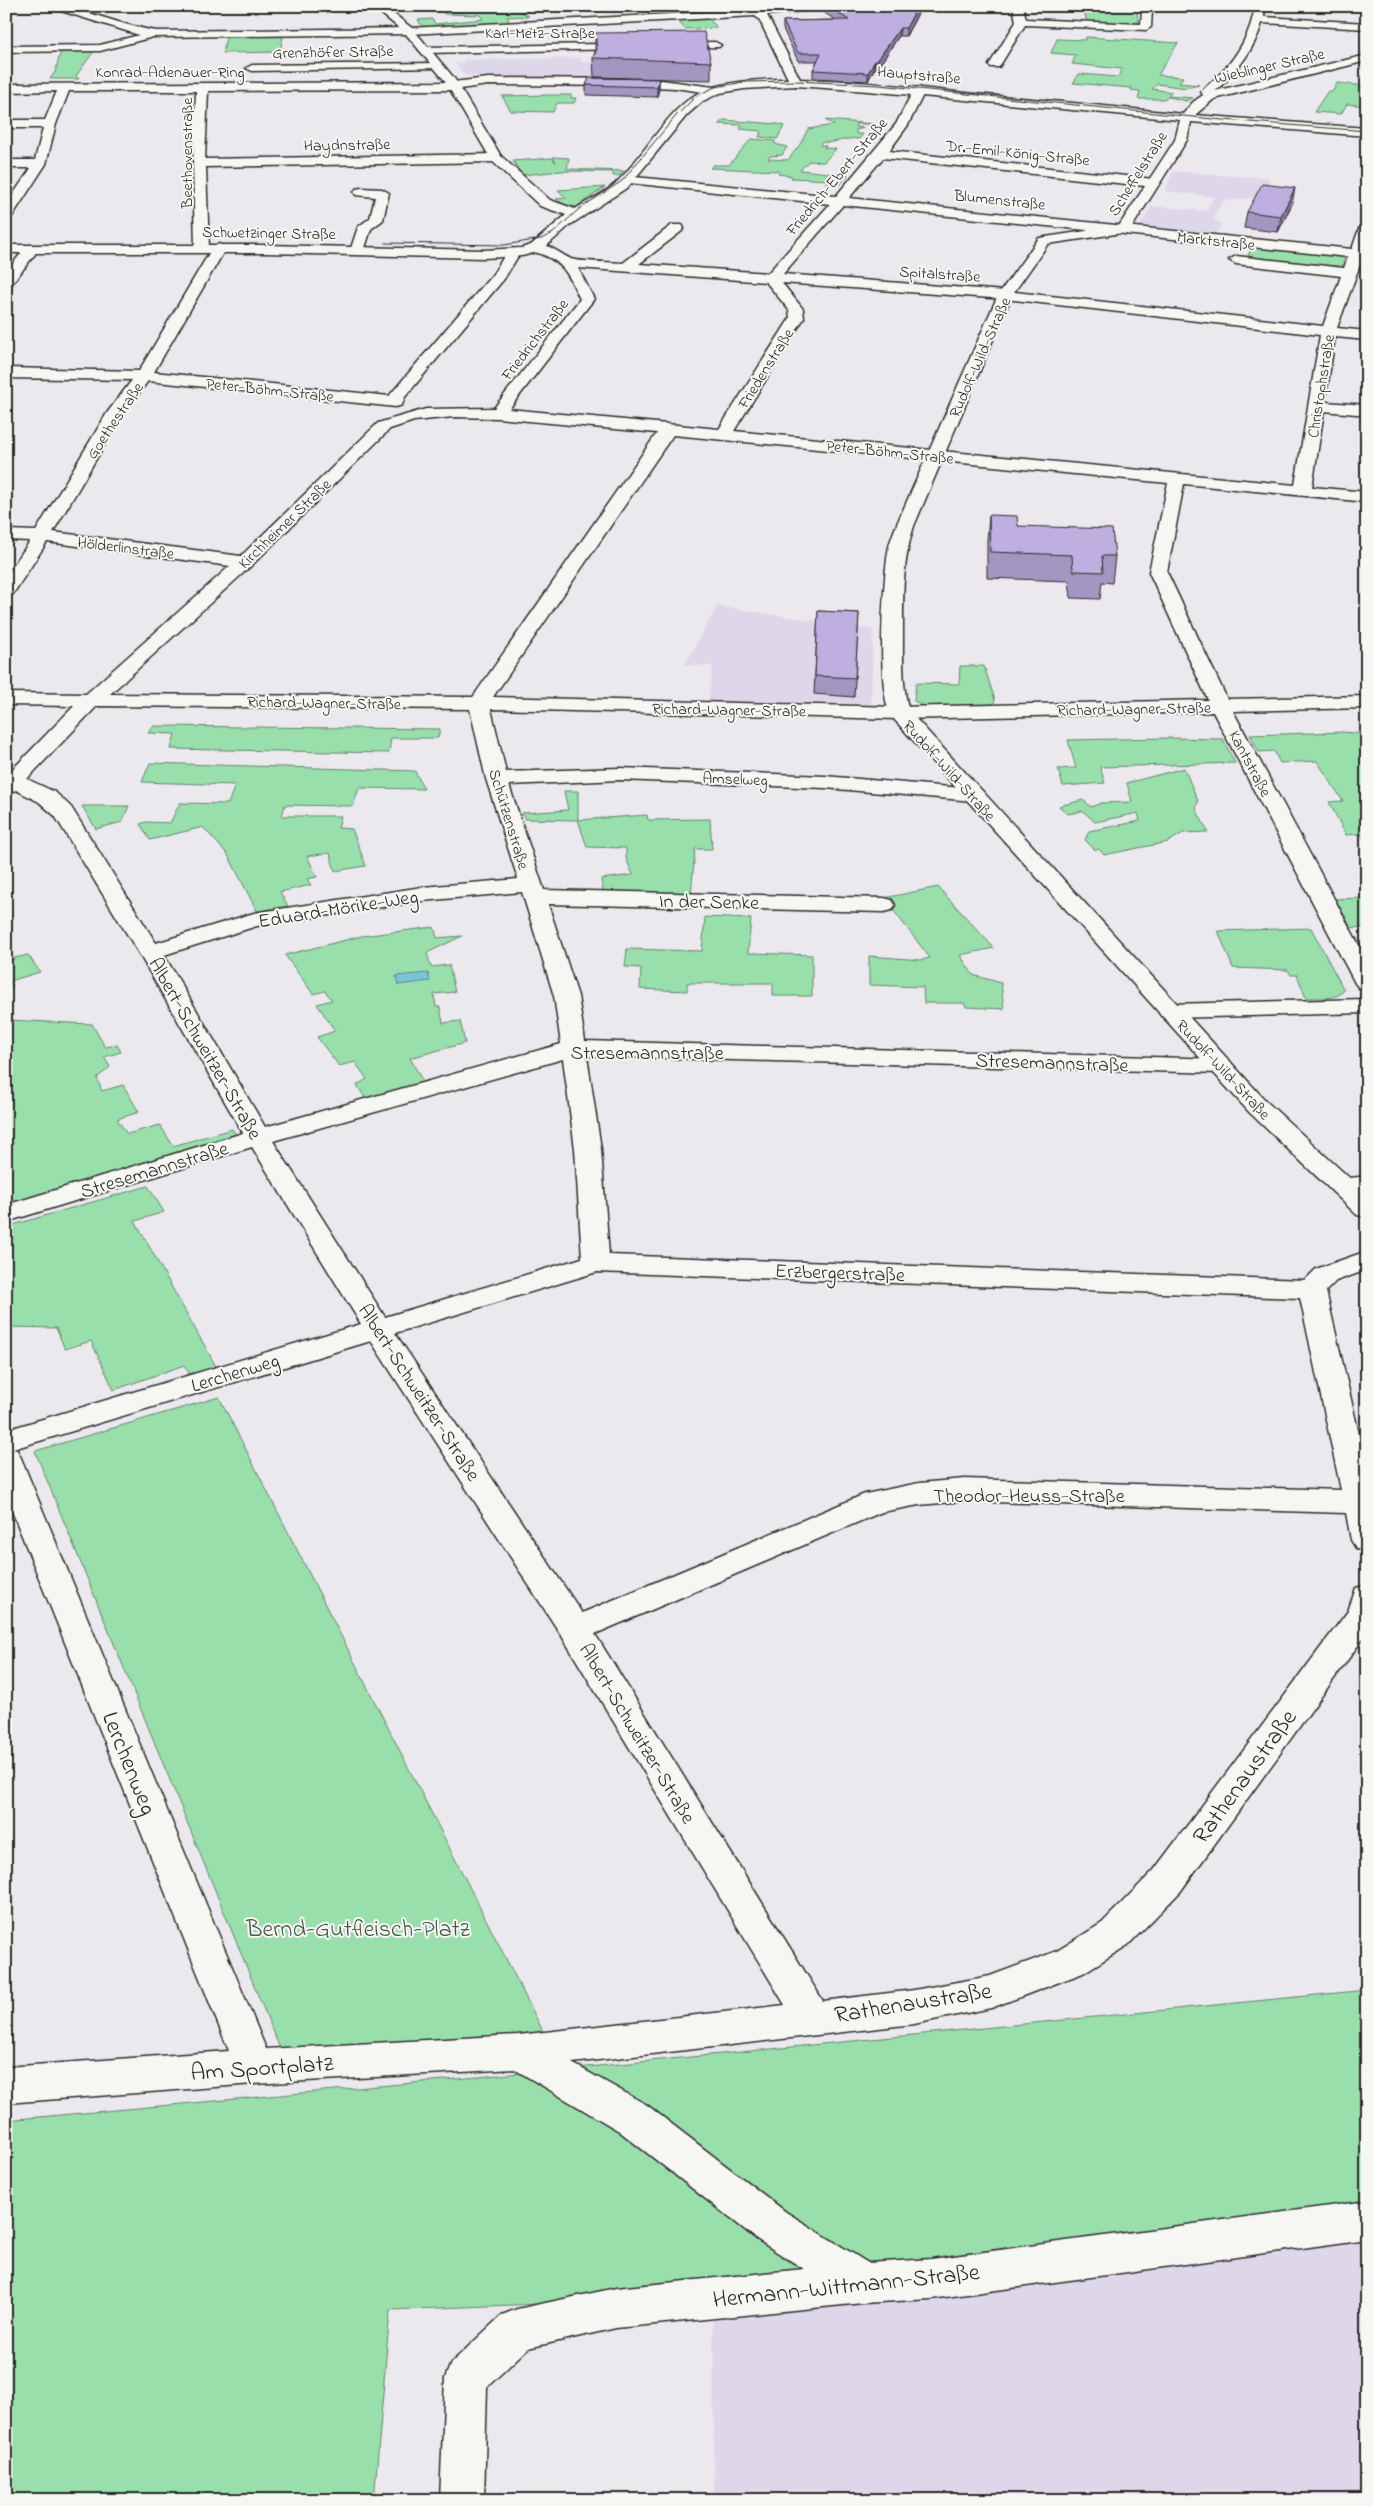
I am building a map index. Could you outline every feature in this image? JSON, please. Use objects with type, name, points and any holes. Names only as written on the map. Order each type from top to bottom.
[{"type":"street","points":[[6,8],[13,6]]},
{"type":"street","name":"Konrad-Adenauer-Ring","points":[[50,6],[134,31],[157,34],[409,30],[758,13],[822,6]]},
{"type":"street","points":[[68,12],[93,6]]},
{"type":"street","name":"Grenzhöfer Straße","points":[[377,6],[409,30],[438,66],[453,86],[496,158],[546,203],[565,212],[576,214]]},
{"type":"street","points":[[747,6],[762,17],[796,84]]},
{"type":"street","points":[[1006,70],[990,65],[1012,35],[1017,32],[1020,22],[1018,6]]},
{"type":"street","points":[[1020,22],[1146,27],[1147,11],[1144,6]]},
{"type":"street","points":[[1210,96],[1207,92],[1228,75],[1259,20],[1260,6]]},
{"type":"street","points":[[580,11],[593,22]]},
{"type":"street","points":[[1259,20],[1367,26]]},
{"type":"street","points":[[6,49],[100,48],[157,34]]},
{"type":"street","name":"Karl-Metz-Straße","points":[[425,50],[715,45]]},
{"type":"street","name":"Wieblinger Straße","points":[[1186,118],[1201,100],[1210,96],[1367,58]]},
{"type":"street","name":"Grenzhöfer Straße","points":[[239,68],[438,66]]},
{"type":"street","name":"Konrad-Adenauer-Ring","points":[[6,88],[453,86],[480,83],[632,83],[682,85],[717,90]]},
{"type":"street","name":"Hauptstraße","points":[[533,249],[576,214],[629,178],[683,112],[699,98],[717,90],[744,85],[796,84],[919,91],[1186,118],[1367,132]]},
{"type":"street","points":[[6,215],[40,164],[50,124],[64,88]]},
{"type":"street","name":"Beethovenstraße","points":[[202,88],[199,163],[202,248]]},
{"type":"street","name":"Friedrich-Ebert-Straße","points":[[771,279],[880,154],[902,125],[919,91]]},
{"type":"street","name":"Scheffelstraße","points":[[1044,241],[1124,229],[1181,140],[1183,124],[1186,118]]},
{"type":"street","points":[[6,124],[50,124]]},
{"type":"street","name":"Dr.-Emil-König-Straße","points":[[880,154],[1154,182]]},
{"type":"street","name":"Haydnstraße","points":[[199,163],[496,158]]},
{"type":"street","points":[[6,164],[40,164]]},
{"type":"street","name":"Blumenstraße","points":[[629,178],[1361,254]]},
{"type":"street","points":[[357,251],[365,227],[376,220],[382,193],[360,192]]},
{"type":"street","name":"Rudolf-Wild-Straße","points":[[1054,222],[1044,241],[1005,295],[905,526],[897,550],[894,580],[893,690],[899,713],[1258,1108],[1354,1185],[1367,1209]]},
{"type":"street","name":"Christophstraße","points":[[1304,491],[1328,332],[1349,273],[1361,254],[1367,226]]},
{"type":"street","points":[[626,267],[677,228]]},
{"type":"street","points":[[1080,242],[1109,246]]},
{"type":"street","name":"Schwetzinger Straße","points":[[6,249],[219,248],[513,253],[533,249]]},
{"type":"street","name":"Goethestraße","points":[[6,590],[42,536],[110,420],[144,376],[219,248]]},
{"type":"street","points":[[6,282],[32,249]]},
{"type":"street","points":[[533,249],[559,254],[569,263]]},
{"type":"street","points":[[414,415],[396,402],[397,396],[499,276],[513,253]]},
{"type":"street","name":"Marktstraße","points":[[1226,259],[1349,273]]},
{"type":"street","name":"Spitalstraße","points":[[569,263],[1005,295],[1367,336]]},
{"type":"street","name":"Friedrichstraße","points":[[498,413],[587,299],[569,263]]},
{"type":"street","name":"Friedenstraße","points":[[724,433],[797,318],[796,309],[771,279]]},
{"type":"street","name":"Peter-Böhm-Straße","points":[[6,373],[144,376],[396,402]]},
{"type":"street","points":[[1318,406],[1367,410]]},
{"type":"street","name":"Peter-Böhm-Straße","points":[[414,415],[453,411],[498,413],[724,433],[1367,498]]},
{"type":"street","name":"Kirchheimer Straße","points":[[10,785],[91,700],[245,562],[384,426],[414,415]]},
{"type":"street","points":[[478,703],[669,428]]},
{"type":"street","name":"Kantstraße","points":[[1177,479],[1158,572],[1221,707],[1367,983]]},
{"type":"street","name":"Hölderlinstraße","points":[[6,535],[42,536],[245,562]]},
{"type":"street","name":"Richard-Wagner-Straße","points":[[6,699],[478,703],[899,713],[1221,707],[1367,702]]},
{"type":"street","name":"Schützenstraße","points":[[478,703],[497,779],[566,996],[588,1149],[596,1263]]},
{"type":"street","name":"Amselweg","points":[[497,779],[620,774],[825,782],[973,795]]},
{"type":"street","name":"Albert-Schweitzer-Straße","points":[[10,785],[47,797],[63,812],[150,952],[258,1137],[378,1329],[575,1628],[812,2018]]},
{"type":"street","name":"In der Senke","points":[[532,891],[884,905]]},
{"type":"street","name":"Eduard-Mörike-Weg","points":[[150,952],[254,920],[422,894],[532,891]]},
{"type":"street","points":[[1170,1011],[1367,1006]]},
{"type":"street","name":"Stresemannstraße","points":[[6,1214],[258,1137],[573,1048],[1221,1066]]},
{"type":"street","points":[[1367,1260],[1326,1275],[1312,1288],[1367,1540]]},
{"type":"street","name":"Erzbergerstraße","points":[[378,1329],[596,1263],[1312,1288]]},
{"type":"street","name":"Lerchenweg","points":[[6,1441],[378,1329]]},
{"type":"street","name":"Lerchenweg","points":[[6,1458],[254,2067]]},
{"type":"street","name":"Theodor-Heuss-Straße","points":[[575,1628],[876,1502],[919,1494],[973,1490],[1359,1502]]},
{"type":"street","name":"Rathenaustraße","points":[[518,2052],[914,2007],[991,1992],[1070,1962],[1115,1934],[1167,1881],[1364,1614],[1367,1597]]},
{"type":"street","points":[[518,2052],[634,2118],[772,2226],[863,2283]]},
{"type":"street","name":"Am Sportplatz","points":[[6,2085],[254,2067],[518,2052]]},
{"type":"street","name":"Hermann-Wittmann-Straße","points":[[462,2500],[466,2378],[517,2330],[616,2308],[863,2283],[931,2279],[1367,2220]]},
{"type":"shaded area","points":[[581,58],[581,62],[631,61],[621,79],[472,76],[464,75],[455,63],[463,63],[464,60]]},
{"type":"shaded area","points":[[1173,171],[1270,178],[1260,197],[1223,201],[1213,218],[1221,225],[1215,235],[1139,227],[1152,206],[1205,211],[1214,197],[1165,191]]},
{"type":"shaded area","points":[[717,606],[873,630],[871,704],[708,701],[713,666],[685,665]]},
{"type":"shaded area","points":[[1367,2229],[1367,2500],[714,2500],[713,2297]]},
{"type":"green space","points":[[422,6],[561,6],[565,9],[521,12],[529,16],[507,17],[510,23],[431,27],[422,26],[418,20],[432,19],[435,24],[483,19],[480,15],[444,14],[441,8],[416,9]]},
{"type":"green space","points":[[1083,6],[1136,6],[1139,25],[1087,23]]},
{"type":"green space","points":[[708,17],[717,28],[685,29],[676,19]]},
{"type":"green space","points":[[283,36],[280,52],[223,53],[226,37]]},
{"type":"green space","points":[[1086,37],[1178,43],[1158,75],[1183,77],[1179,83],[1199,85],[1186,88],[1157,84],[1152,89],[1172,92],[1168,96],[1193,98],[1186,101],[1169,97],[1163,99],[1138,99],[1140,91],[1131,90],[1132,88],[1073,83],[1079,74],[1118,77],[1122,69],[1072,64],[1076,55],[1051,53],[1057,39],[1085,40]]},
{"type":"green space","points":[[61,51],[94,51],[76,76],[79,79],[50,79],[55,72]]},
{"type":"green space","points":[[1337,83],[1367,86],[1367,106],[1347,104],[1341,114],[1314,112],[1328,91],[1333,91]]},
{"type":"green space","points":[[571,95],[571,98],[576,98],[574,103],[557,103],[553,112],[511,111],[502,96]]},
{"type":"green space","points":[[723,120],[784,126],[777,139],[759,137],[761,131],[740,129],[742,125],[719,124]]},
{"type":"green space","points":[[825,120],[875,124],[856,124],[855,127],[864,128],[856,130],[856,134],[863,134],[859,139],[822,142],[820,145],[826,146],[824,148],[836,149],[824,162],[809,161],[800,170],[848,175],[839,185],[826,184],[829,180],[791,178],[792,176],[778,174],[779,171],[710,168],[713,165],[729,165],[751,139],[775,141],[775,144],[787,147],[782,155],[770,156],[768,159],[788,160],[801,143],[808,129],[834,125]]},
{"type":"green space","points":[[553,157],[569,158],[567,169],[624,171],[619,176],[613,176],[613,172],[561,171],[522,175],[513,161],[552,158],[556,163]]},
{"type":"green space","points":[[605,187],[576,207],[565,205],[556,199],[566,198],[558,190]]},
{"type":"green space","points":[[1253,245],[1346,255],[1341,269],[1247,258]]},
{"type":"green space","points":[[960,666],[984,666],[995,700],[992,706],[926,707],[914,701],[916,683],[959,684]]},
{"type":"green space","points":[[154,726],[440,729],[438,738],[391,738],[389,753],[171,749],[175,734],[148,733]]},
{"type":"green space","points":[[1342,732],[1367,734],[1367,845],[1361,834],[1346,835],[1329,802],[1343,801],[1317,761],[1280,763],[1274,751],[1259,752],[1250,735]]},
{"type":"green space","points":[[1223,739],[1235,763],[1100,767],[1105,783],[1063,786],[1058,769],[1076,768],[1068,740]]},
{"type":"green space","points":[[150,763],[415,771],[424,789],[359,788],[353,806],[285,805],[282,816],[341,816],[338,828],[352,829],[366,866],[335,871],[330,853],[307,856],[317,877],[307,879],[311,885],[280,892],[288,906],[257,911],[228,855],[203,827],[150,840],[140,824],[146,822],[170,823],[180,803],[228,804],[235,785],[142,782]]},
{"type":"green space","points":[[1184,768],[1198,801],[1196,809],[1208,832],[1183,833],[1168,842],[1104,855],[1099,849],[1095,850],[1085,840],[1089,831],[1140,821],[1138,813],[1095,822],[1083,811],[1068,814],[1059,806],[1083,800],[1091,807],[1101,803],[1132,802],[1127,783]]},
{"type":"green space","points":[[564,791],[578,791],[578,820],[525,819],[522,813],[568,810]]},
{"type":"green space","points":[[82,806],[129,806],[122,822],[96,829]]},
{"type":"green space","points":[[647,815],[648,820],[710,819],[712,849],[695,849],[691,895],[603,892],[601,879],[633,875],[626,858],[626,848],[587,847],[578,820]]},
{"type":"green space","points":[[938,887],[994,948],[960,955],[973,975],[1001,983],[1004,1009],[966,1007],[964,1003],[924,1003],[923,987],[869,985],[869,956],[921,960],[930,958],[884,898]]},
{"type":"green space","points":[[1367,898],[1367,927],[1345,928],[1332,899]]},
{"type":"green space","points":[[705,917],[751,919],[748,953],[812,955],[812,996],[773,996],[773,983],[687,983],[687,991],[640,989],[641,968],[625,967],[627,949],[702,951]]},
{"type":"green space","points":[[434,927],[437,938],[462,936],[427,953],[431,967],[449,965],[455,992],[434,994],[436,1007],[440,1007],[443,1023],[460,1021],[465,1043],[410,1058],[424,1084],[367,1101],[357,1085],[367,1079],[355,1062],[339,1066],[317,1037],[335,1031],[317,1004],[332,1000],[325,991],[313,994],[285,955],[362,936]]},
{"type":"green space","points":[[1311,928],[1344,990],[1337,996],[1306,998],[1297,975],[1291,975],[1288,970],[1233,968],[1218,931]]},
{"type":"green space","points":[[28,955],[40,972],[10,981],[13,987],[6,989],[6,960]]},
{"type":"green space","points":[[6,1020],[92,1024],[105,1047],[117,1045],[121,1052],[104,1057],[110,1067],[97,1078],[102,1091],[123,1085],[139,1112],[117,1119],[127,1134],[160,1125],[173,1146],[232,1129],[238,1137],[6,1207]]},
{"type":"green space","points":[[148,1186],[164,1212],[135,1221],[218,1370],[192,1378],[184,1365],[114,1390],[91,1341],[65,1349],[56,1328],[6,1327],[6,1227]]},
{"type":"green space","name":"Bernd-Gutfleisch-Platz","points":[[219,1397],[546,2037],[281,2051],[35,1451]]},
{"type":"green space","points":[[1367,1990],[1367,2206],[713,2297],[390,2310],[374,2500],[6,2500],[6,2120],[620,2064]]},
{"type":"water","points":[[428,973],[430,981],[398,985],[396,976]]},
{"type":"building","points":[[827,6],[918,6],[906,28],[900,28],[868,73],[813,70],[821,53],[798,53],[783,21],[849,20]]},
{"type":"building","points":[[704,32],[711,62],[593,58],[597,49],[595,33]]},
{"type":"building","points":[[589,78],[659,79],[657,87],[586,85]]},
{"type":"building","points":[[1262,184],[1295,188],[1281,216],[1247,212]]},
{"type":"building","points":[[989,515],[1017,516],[1018,526],[1112,529],[1115,556],[1102,556],[1103,572],[1073,571],[1072,555],[990,552]]},
{"type":"building","points":[[818,611],[859,613],[855,678],[815,676]]},
{"type":"tram line","points":[[385,243],[504,245],[541,239],[553,233],[579,209],[622,181],[675,117],[696,96],[715,87],[745,82],[795,81],[879,85],[1223,120],[1367,131]]}]
